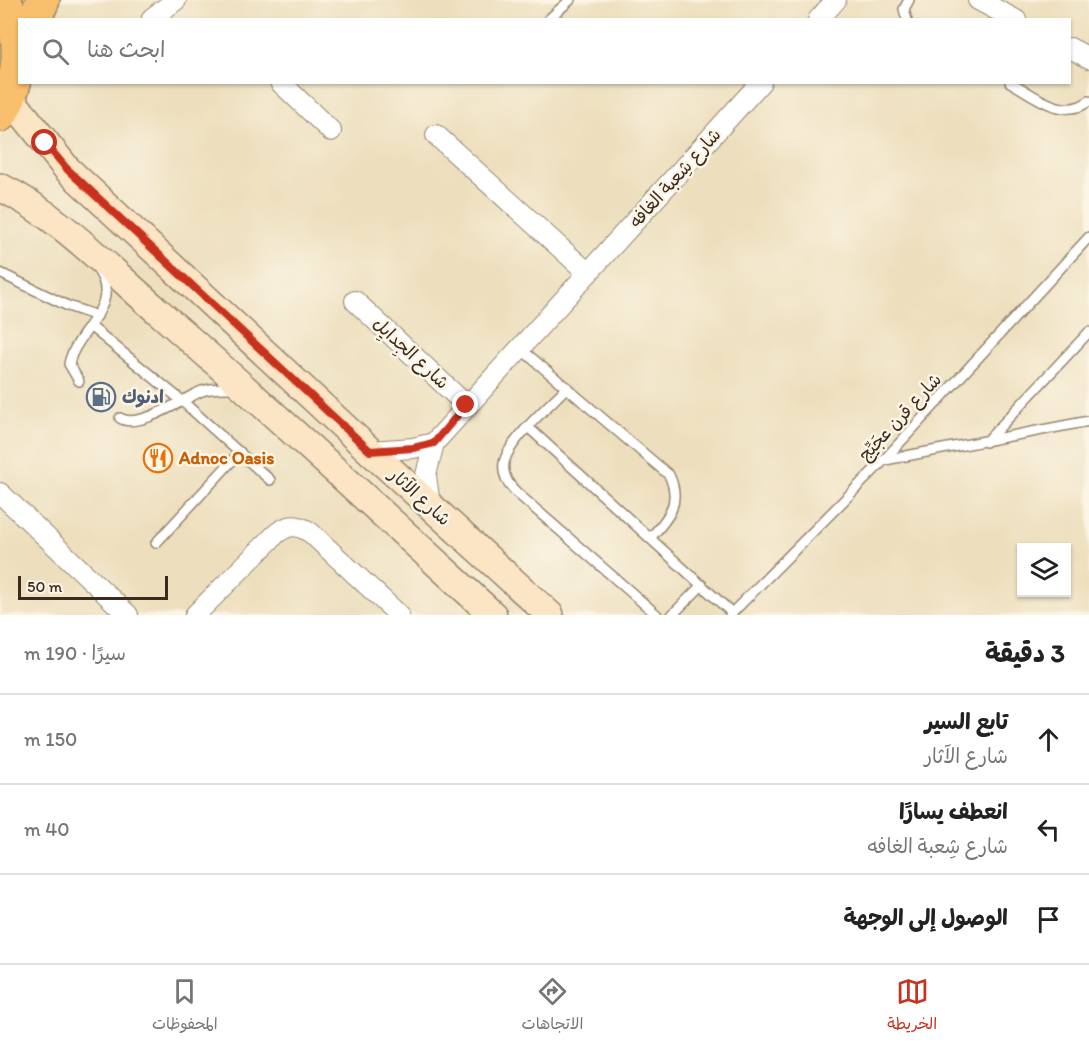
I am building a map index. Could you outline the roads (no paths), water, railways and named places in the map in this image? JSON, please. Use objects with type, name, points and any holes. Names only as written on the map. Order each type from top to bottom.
[{"type":"highway","points":[[3,0],[17,37],[18,51]]},
{"type":"highway","points":[[35,18],[43,0]]},
{"type":"highway","points":[[5,107],[18,68]]},
{"type":"street","points":[[820,18],[836,0]]},
{"type":"street","points":[[978,0],[1012,18]]},
{"type":"street","points":[[152,18],[175,9]]},
{"type":"street","points":[[1071,49],[1089,58]]},
{"type":"street","points":[[282,84],[331,131]]},
{"type":"street","name":"شارع شِعبة الغافه","points":[[430,507],[426,475],[434,443],[759,84]]},
{"type":"street","name":"شارع الآثار","points":[[5,107],[67,169],[430,507],[550,615]]},
{"type":"street","points":[[436,135],[588,273]]},
{"type":"street","name":"شارع الآثار","points":[[0,188],[42,213],[84,247],[246,388],[479,609]]},
{"type":"street","name":"شارع الجِدايِل","points":[[355,301],[466,405]]},
{"type":"street","points":[[370,451],[413,448],[434,443]]},
{"type":"street","points":[[0,493],[128,615]]},
{"type":"street","points":[[195,615],[284,528],[302,527],[399,615]]},
{"type":"lane","points":[[550,18],[570,0]]},
{"type":"lane","points":[[906,18],[904,9],[909,0]]},
{"type":"lane","points":[[1014,84],[1066,111],[1081,107],[1089,101]]},
{"type":"lane","name":"شارع قرن عجَيِّج","points":[[731,614],[885,460],[1089,237]]},
{"type":"lane","points":[[79,381],[69,364],[71,354],[97,316],[105,296],[105,280],[84,247]]},
{"type":"lane","points":[[0,273],[68,306],[97,316]]},
{"type":"lane","points":[[90,326],[181,400],[270,480]]},
{"type":"lane","points":[[986,442],[1089,332]]},
{"type":"lane","points":[[521,349],[669,475],[675,494],[674,505],[671,514],[650,537]]},
{"type":"lane","points":[[567,387],[512,447],[504,462],[506,479],[510,487],[657,615]]},
{"type":"lane","points":[[120,418],[126,422],[140,421],[181,400],[215,388],[246,388]]},
{"type":"lane","points":[[885,460],[1089,420]]},
{"type":"lane","points":[[529,428],[731,614]]},
{"type":"lane","points":[[156,543],[240,452]]},
{"type":"lane","points":[[672,615],[702,585]]},
{"type":"place","name":"ادنوك","points":[[101,397]]},
{"type":"place","name":"Adnoc Oasis","points":[[158,458]]}]
